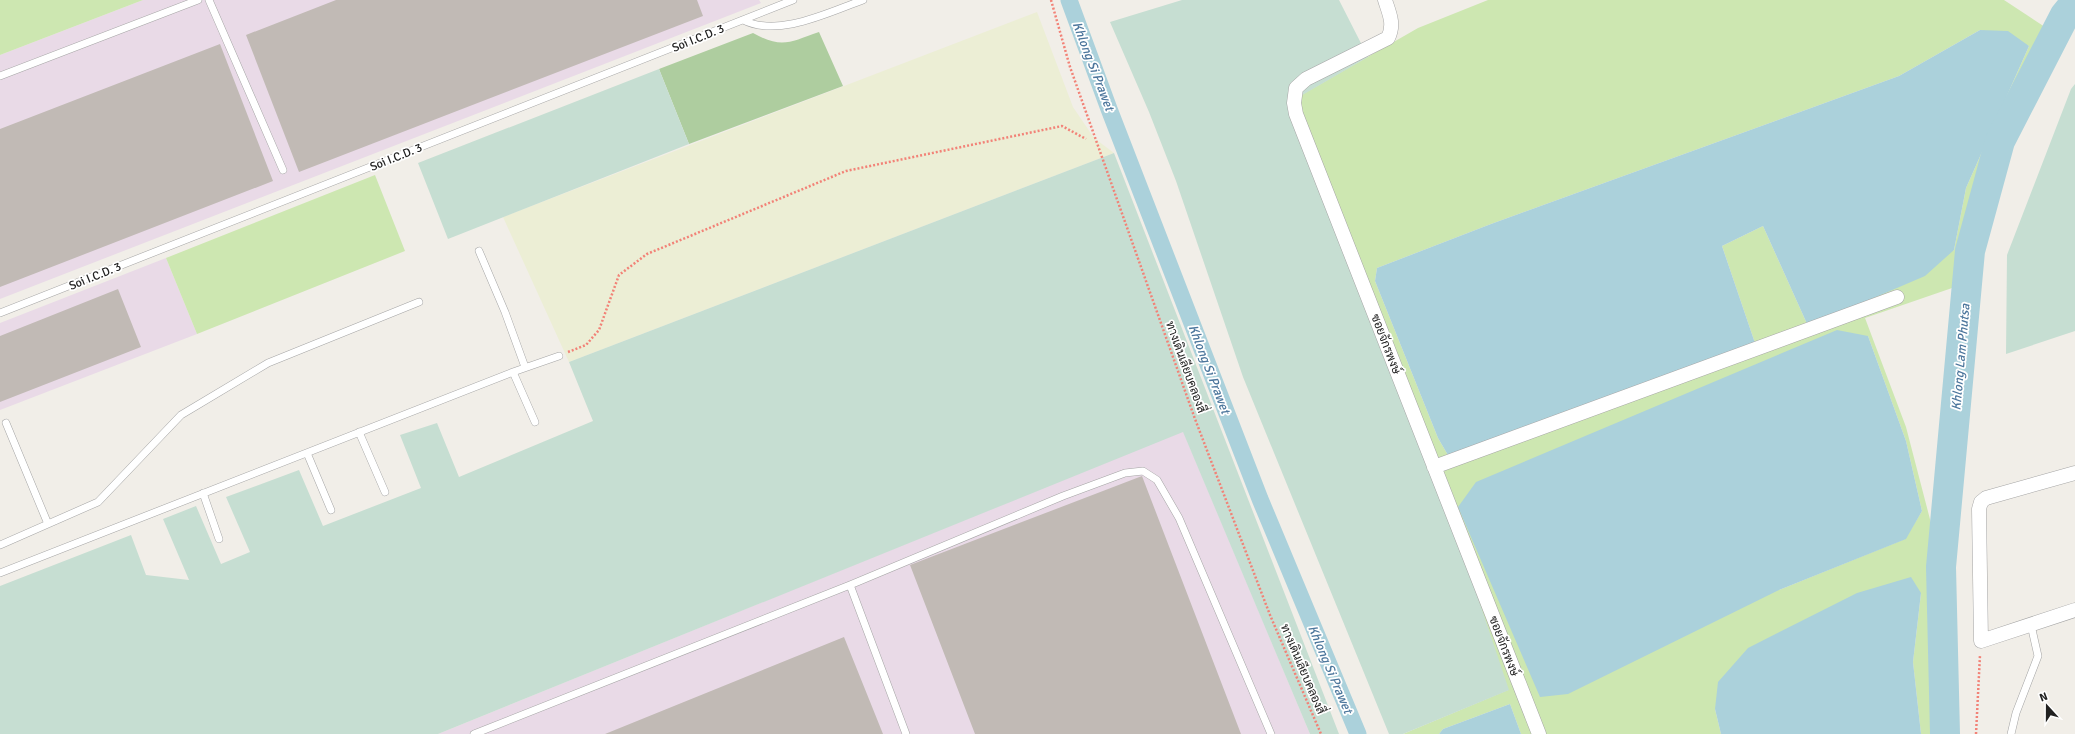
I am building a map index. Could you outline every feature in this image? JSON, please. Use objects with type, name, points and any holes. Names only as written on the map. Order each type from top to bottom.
[{"type":"street","name":"ซอยจักรพงษ์","points":[[1385,0],[1392,20],[1392,30],[1388,38],[1306,79],[1296,88],[1294,103],[1296,114],[1539,734]]},
{"type":"street","points":[[1434,467],[1897,297]]},
{"type":"street","points":[[2075,473],[1986,498],[1980,502],[1981,642],[2075,610]]},
{"type":"lane","points":[[0,76],[198,0]]},
{"type":"lane","points":[[210,0],[283,170]]},
{"type":"lane","name":"Soi I.C.D. 3","points":[[0,313],[793,0]]},
{"type":"lane","points":[[743,20],[764,26],[780,26],[818,16],[863,0]]},
{"type":"lane","points":[[479,250],[506,312],[525,367]]},
{"type":"lane","points":[[0,545],[98,502],[181,415],[268,363],[419,302]]},
{"type":"lane","points":[[0,573],[525,367],[559,356]]},
{"type":"lane","points":[[514,372],[535,422]]},
{"type":"lane","points":[[6,423],[48,524]]},
{"type":"lane","points":[[359,432],[385,492]]},
{"type":"lane","points":[[307,453],[331,510]]},
{"type":"lane","points":[[474,734],[850,585],[1063,496],[1125,473],[1142,471],[1157,480],[1179,518],[1271,734]]},
{"type":"lane","points":[[203,494],[219,539]]},
{"type":"lane","points":[[850,585],[906,734]]},
{"type":"lane","points":[[2011,734],[2016,713],[2038,656],[2031,625]]},
{"type":"path","name":"ทางเดินเลียบคลองสี่","points":[[1051,0],[1072,74],[1195,419],[1270,615],[1322,734]]},
{"type":"path","points":[[559,356],[586,345],[599,330],[619,275],[647,254],[846,171],[1062,126],[1086,139]]},
{"type":"path","points":[[1976,734],[1981,642]]},
{"type":"shaded area","points":[[143,0],[759,0],[761,3],[0,299],[0,55]]},
{"type":"shaded area","points":[[166,258],[197,334],[0,410],[0,323]]},
{"type":"shaded area","points":[[1183,431],[1310,734],[438,734]]},
{"type":"green space","points":[[0,0],[143,0],[0,55]]},
{"type":"green space","points":[[1182,0],[1339,0],[1368,57],[1292,101],[1434,467],[1509,690],[1403,734],[1389,734],[1243,377],[1176,181],[1149,112],[1110,22]]},
{"type":"green space","points":[[1488,0],[2004,0],[2048,29],[1972,205],[1955,287],[1865,318],[1906,427],[1932,527],[1946,734],[1921,734],[1913,662],[1921,593],[1715,709],[1721,734],[1521,734],[1510,704],[1443,729],[1439,734],[1403,734],[1508,690],[1291,101],[1418,28]],"holes":[[[1980,30],[2029,46],[1966,188],[1954,250],[1808,326],[1763,226],[1722,246],[1756,346],[1452,462],[1438,438],[1375,281],[1377,268],[1491,224],[1899,76]],[[1868,336],[1906,441],[1922,511],[1905,539],[1779,590]]]},
{"type":"green space","points":[[1037,12],[1073,107],[1094,138],[1114,153],[569,362],[503,217]]},
{"type":"green space","points":[[819,32],[843,86],[689,144],[659,69],[753,33],[771,41],[786,42],[801,39]]},
{"type":"green space","points":[[659,69],[689,144],[448,239],[418,163]]},
{"type":"green space","points":[[2075,84],[2075,331],[2006,354],[2007,255],[2071,89]]},
{"type":"green space","points":[[1114,153],[1339,734],[1310,734],[1183,432],[438,734],[0,734],[0,586],[131,535],[146,575],[189,580],[163,519],[196,506],[221,564],[250,552],[226,497],[299,470],[323,526],[421,488],[400,435],[437,423],[459,477],[593,421],[569,362]]},
{"type":"green space","points":[[375,175],[405,251],[197,334],[166,258]]},
{"type":"water","points":[[1980,30],[2008,31],[2029,46],[1966,188],[1954,250],[1925,276],[1808,326],[1763,226],[1722,246],[1756,346],[1452,462],[1438,438],[1375,281],[1377,268],[1491,224],[1899,76]]},
{"type":"water","points":[[1837,330],[1868,336],[1906,441],[1922,511],[1906,539],[1779,590],[1568,694],[1540,697],[1458,507],[1476,482]]},
{"type":"water","points":[[1911,577],[1921,593],[1913,662],[1921,734],[1721,734],[1715,709],[1718,682],[1748,648],[1857,593]]},
{"type":"water","points":[[1510,704],[1521,734],[1439,734],[1443,729]]},
{"type":"building","points":[[336,0],[697,0],[703,16],[299,172],[246,35]]},
{"type":"building","points":[[220,44],[273,181],[0,287],[0,129]]},
{"type":"building","points":[[118,289],[141,347],[0,402],[0,336]]},
{"type":"building","points":[[1142,476],[1241,734],[975,734],[910,565]]},
{"type":"building","points":[[844,637],[883,734],[605,734]]},
{"type":"waterway","name":"Khlong Si Prawet","points":[[1069,0],[1109,109],[1260,499],[1358,734]]},
{"type":"waterway","name":"Khlong Lam Phutsa","points":[[1945,734],[1941,567],[1970,251],[2000,141],[2065,15],[2075,3]]}]
